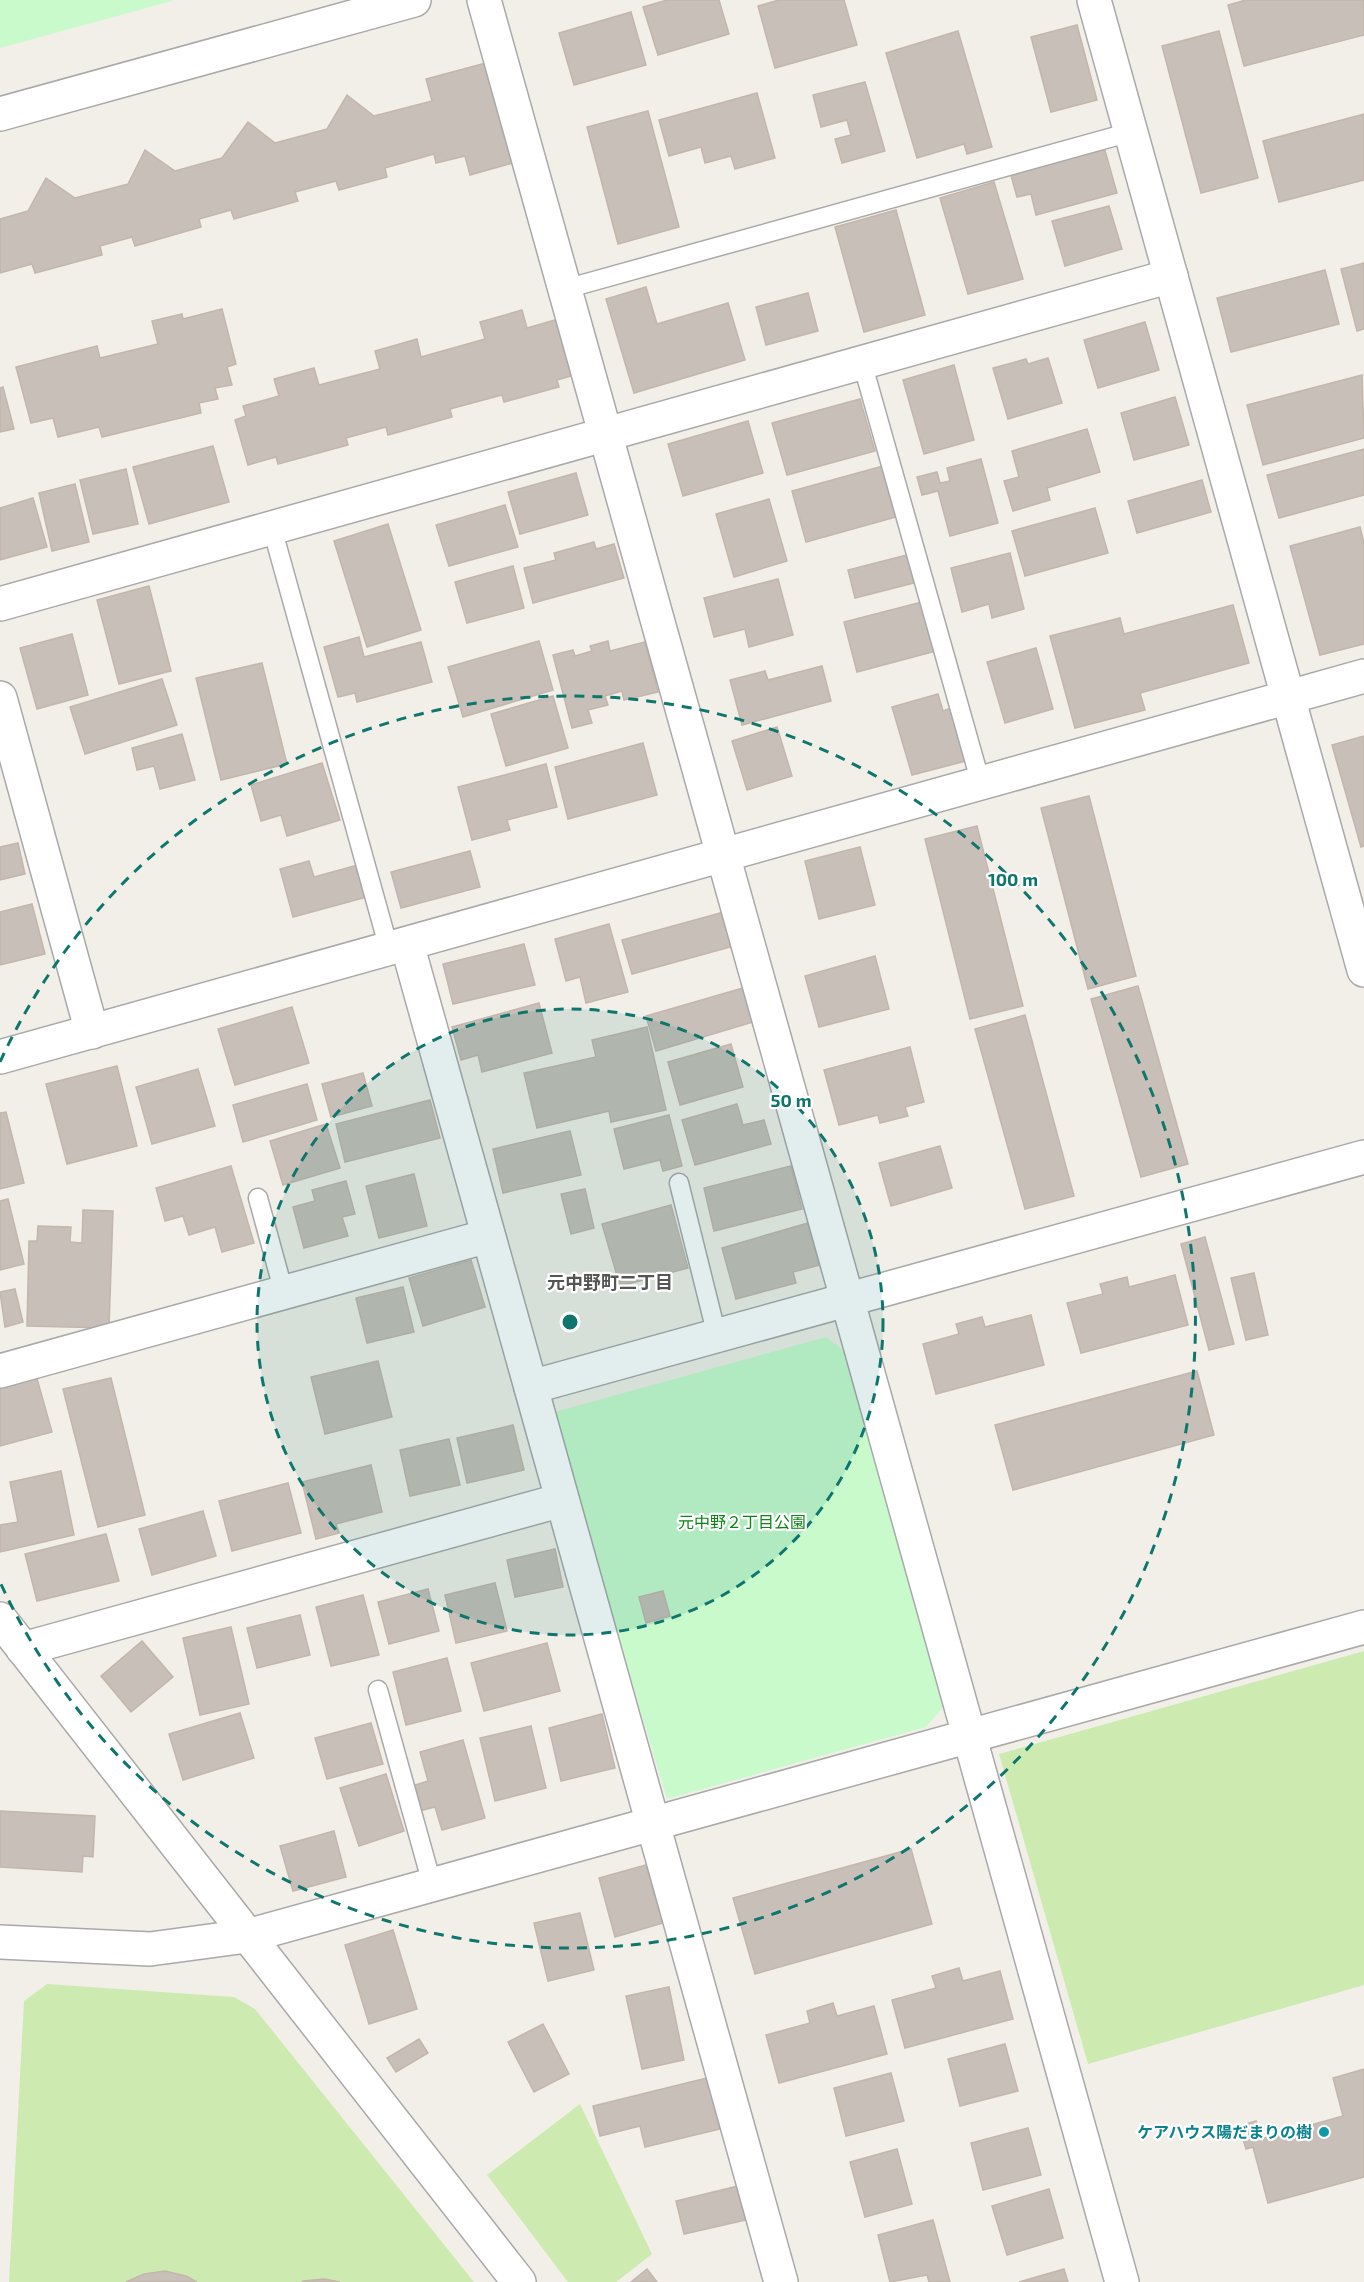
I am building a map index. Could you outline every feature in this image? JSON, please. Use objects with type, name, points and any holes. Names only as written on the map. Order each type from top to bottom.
[{"type":"street","points":[[0,114],[414,0]]},
{"type":"street","points":[[484,0],[1122,2282]]},
{"type":"street","points":[[1094,0],[1364,970]]},
{"type":"street","points":[[0,604],[1171,276]]},
{"type":"street","points":[[0,1057],[1364,676]]},
{"type":"street","points":[[2,715],[92,1032]]},
{"type":"street","points":[[398,947],[488,1236],[781,2282]]},
{"type":"street","points":[[531,1387],[1364,1157]]},
{"type":"street","points":[[0,1371],[488,1236]]},
{"type":"street","points":[[23,1649],[562,1500]]},
{"type":"street","points":[[0,1619],[519,2282]]},
{"type":"street","points":[[0,1942],[150,1949],[247,1936],[1364,1627]]},
{"type":"lane","points":[[565,289],[1131,132]]},
{"type":"lane","points":[[862,362],[981,784]]},
{"type":"lane","points":[[272,528],[398,947]]},
{"type":"lane","points":[[679,1183],[717,1336]]},
{"type":"lane","points":[[258,1198],[284,1293]]},
{"type":"lane","points":[[378,1690],[432,1884]]},
{"type":"green space","points":[[0,0],[172,0],[172,1],[0,48]]},
{"type":"green space","name":"元中野２丁目公園","points":[[826,1337],[856,1360],[945,1705],[926,1727],[667,1799],[551,1413]]},
{"type":"green space","points":[[1364,1651],[1364,1985],[1088,2064],[999,1754]]},
{"type":"green space","points":[[47,1984],[234,1997],[255,2009],[474,2282],[9,2282],[24,2001]]},
{"type":"green space","points":[[580,2104],[652,2254],[616,2282],[568,2282],[487,2175]]},
{"type":"building","points":[[667,0],[719,0],[729,34],[658,55],[643,7]]},
{"type":"building","points":[[779,0],[844,0],[857,45],[775,68],[758,6]]},
{"type":"building","points":[[1246,0],[1364,0],[1364,35],[1244,66],[1228,5]]},
{"type":"building","points":[[631,12],[646,65],[574,85],[559,33]]},
{"type":"building","points":[[1077,25],[1097,100],[1051,112],[1031,37]]},
{"type":"building","points":[[958,31],[992,147],[967,154],[964,144],[917,158],[886,53]]},
{"type":"building","points":[[1219,31],[1258,178],[1201,193],[1162,46]]},
{"type":"building","points":[[486,63],[513,163],[470,175],[465,156],[436,163],[434,154],[385,168],[387,177],[339,190],[336,181],[295,192],[298,201],[234,219],[231,210],[199,219],[201,227],[135,246],[132,237],[100,246],[102,255],[35,273],[32,264],[0,273],[0,219],[28,211],[46,178],[75,198],[128,184],[145,150],[175,171],[222,158],[248,122],[275,143],[327,129],[347,95],[374,116],[432,101],[426,79]]},
{"type":"building","points":[[865,82],[885,151],[842,163],[835,139],[851,135],[847,120],[821,127],[813,95]]},
{"type":"building","points":[[757,93],[775,158],[735,169],[731,156],[705,163],[701,147],[669,156],[659,120]]},
{"type":"building","points":[[648,111],[679,227],[618,244],[587,127]]},
{"type":"building","points":[[1364,114],[1364,180],[1279,202],[1263,141]]},
{"type":"building","points":[[1104,147],[1117,193],[1036,215],[1031,194],[1017,197],[1010,172]]},
{"type":"building","points":[[994,182],[1023,279],[968,294],[940,198]]},
{"type":"building","points":[[1109,206],[1122,249],[1065,266],[1052,221]]},
{"type":"building","points":[[896,210],[925,315],[864,332],[835,227]]},
{"type":"building","points":[[1364,263],[1364,329],[1357,331],[1341,269]]},
{"type":"building","points":[[1325,270],[1339,324],[1231,352],[1217,298]]},
{"type":"building","points":[[646,287],[657,324],[728,303],[745,360],[634,393],[606,299]]},
{"type":"building","points":[[808,293],[818,331],[766,345],[756,307]]},
{"type":"building","points":[[222,309],[236,364],[227,367],[232,385],[215,388],[218,399],[199,403],[201,413],[102,437],[99,427],[58,437],[53,418],[31,423],[16,367],[97,346],[100,358],[158,344],[152,321],[182,314],[183,319]]},
{"type":"building","points":[[522,310],[527,328],[562,318],[578,374],[557,380],[559,387],[504,402],[502,395],[450,409],[452,417],[388,435],[386,427],[346,438],[348,445],[278,464],[276,457],[248,465],[235,420],[246,416],[243,406],[279,396],[274,379],[314,368],[319,385],[380,369],[375,351],[417,339],[421,357],[485,339],[480,322]]},
{"type":"building","points":[[1145,322],[1159,370],[1098,388],[1084,340]]},
{"type":"building","points":[[1048,358],[1062,403],[1008,419],[993,368],[1026,359],[1028,364]]},
{"type":"building","points":[[954,365],[974,440],[924,454],[903,380]]},
{"type":"building","points":[[1362,375],[1364,438],[1263,465],[1247,405]]},
{"type":"building","points":[[3,387],[14,429],[0,432],[0,388]]},
{"type":"building","points":[[1175,397],[1189,445],[1134,460],[1121,413]]},
{"type":"building","points":[[860,399],[875,451],[787,475],[772,423]]},
{"type":"building","points":[[748,421],[763,473],[683,496],[668,444]]},
{"type":"building","points":[[1087,429],[1100,472],[1047,488],[1050,500],[1013,511],[1004,481],[1019,477],[1012,451]]},
{"type":"building","points":[[213,446],[229,502],[149,524],[133,467]]},
{"type":"building","points":[[1364,449],[1364,495],[1279,518],[1267,475]]},
{"type":"building","points":[[981,459],[998,523],[950,536],[938,491],[922,495],[917,477],[937,472],[940,483],[950,481],[947,468]]},
{"type":"building","points":[[883,466],[896,517],[806,542],[792,491]]},
{"type":"building","points":[[126,469],[138,524],[93,534],[80,480]]},
{"type":"building","points":[[576,473],[588,515],[520,534],[508,492]]},
{"type":"building","points":[[1202,480],[1211,512],[1137,533],[1128,501]]},
{"type":"building","points":[[75,484],[89,542],[52,551],[39,493]]},
{"type":"building","points":[[33,498],[47,547],[0,560],[0,508]]},
{"type":"building","points":[[769,499],[787,561],[734,577],[716,514]]},
{"type":"building","points":[[505,505],[518,547],[449,566],[436,525]]},
{"type":"building","points":[[1095,508],[1108,553],[1025,576],[1012,531]]},
{"type":"building","points":[[388,524],[421,630],[367,647],[334,541]]},
{"type":"building","points":[[1360,527],[1364,543],[1364,644],[1320,655],[1290,546]]},
{"type":"building","points":[[594,542],[596,549],[614,544],[624,578],[533,603],[524,568],[556,560],[554,553]]},
{"type":"building","points":[[1010,553],[1024,609],[992,618],[989,604],[962,612],[951,568]]},
{"type":"building","points":[[907,555],[914,583],[855,598],[848,570]]},
{"type":"building","points":[[513,566],[524,608],[467,623],[455,582]]},
{"type":"building","points":[[778,579],[793,635],[749,647],[745,629],[714,637],[704,598]]},
{"type":"building","points":[[149,586],[171,671],[119,684],[97,600]]},
{"type":"building","points":[[922,602],[936,651],[857,672],[844,622]]},
{"type":"building","points":[[1233,605],[1249,663],[1140,693],[1145,710],[1075,728],[1050,636],[1120,618],[1124,634]]},
{"type":"building","points":[[72,634],[88,695],[37,709],[20,648]]},
{"type":"building","points":[[359,637],[364,657],[421,642],[432,682],[357,702],[355,693],[338,697],[324,647]]},
{"type":"building","points":[[539,641],[553,690],[463,717],[448,667]]},
{"type":"building","points":[[608,641],[610,651],[645,642],[658,692],[624,700],[622,691],[605,696],[608,705],[588,710],[592,723],[572,728],[553,655],[573,650],[575,656],[592,651],[590,646]]},
{"type":"building","points":[[1036,648],[1053,709],[1005,723],[987,662]]},
{"type":"building","points":[[262,663],[287,764],[221,780],[196,678]]},
{"type":"building","points":[[822,666],[831,701],[742,725],[730,680],[765,671],[768,680]]},
{"type":"building","points":[[162,679],[177,725],[85,754],[70,707]]},
{"type":"building","points":[[938,694],[943,711],[951,708],[966,761],[912,775],[892,707]]},
{"type":"building","points":[[553,696],[568,748],[506,766],[491,714]]},
{"type":"building","points":[[777,727],[792,776],[747,790],[732,741]]},
{"type":"building","points":[[182,734],[195,780],[160,789],[154,766],[137,770],[132,748]]},
{"type":"building","points":[[1364,736],[1364,846],[1361,847],[1332,745]]},
{"type":"building","points":[[643,743],[657,795],[568,819],[555,767]]},
{"type":"building","points":[[322,763],[340,820],[287,836],[281,815],[261,821],[251,785]]},
{"type":"building","points":[[546,764],[557,807],[507,820],[510,830],[472,840],[458,787]]},
{"type":"building","points":[[1089,796],[1136,976],[1088,989],[1041,808]]},
{"type":"building","points":[[977,826],[1023,1006],[970,1019],[925,839]]},
{"type":"building","points":[[18,843],[25,874],[0,880],[0,847]]},
{"type":"building","points":[[860,847],[875,905],[819,919],[805,861]]},
{"type":"building","points":[[470,851],[480,887],[401,908],[391,872]]},
{"type":"building","points":[[309,861],[314,877],[358,865],[367,897],[293,917],[280,869]]},
{"type":"building","points":[[32,904],[45,954],[0,965],[0,912]]},
{"type":"building","points":[[724,912],[734,946],[632,974],[622,940]]},
{"type":"building","points":[[609,924],[628,992],[586,1003],[580,977],[566,981],[555,939]]},
{"type":"building","points":[[524,944],[535,985],[453,1004],[443,964]]},
{"type":"building","points":[[875,956],[889,1009],[819,1027],[805,976]]},
{"type":"building","points":[[1138,986],[1188,1164],[1141,1177],[1091,999]]},
{"type":"building","points":[[743,988],[753,1022],[656,1051],[646,1016]]},
{"type":"building","points":[[539,1003],[552,1053],[482,1072],[478,1055],[461,1060],[452,1027]]},
{"type":"building","points":[[292,1007],[309,1063],[235,1085],[218,1029]]},
{"type":"building","points":[[1025,1015],[1074,1196],[1025,1209],[975,1029]]},
{"type":"building","points":[[647,1027],[666,1110],[611,1122],[609,1111],[537,1128],[524,1073],[596,1057],[592,1040]]},
{"type":"building","points":[[731,1044],[743,1087],[680,1105],[668,1062]]},
{"type":"building","points":[[910,1047],[924,1102],[905,1107],[908,1116],[880,1123],[878,1115],[839,1125],[824,1070]]},
{"type":"building","points":[[117,1066],[137,1146],[67,1164],[46,1084]]},
{"type":"building","points":[[198,1069],[215,1126],[152,1144],[136,1087]]},
{"type":"building","points":[[363,1073],[372,1106],[331,1117],[322,1084]]},
{"type":"building","points":[[307,1084],[317,1120],[243,1142],[233,1105]]},
{"type":"building","points":[[430,1100],[440,1138],[345,1162],[336,1124]]},
{"type":"building","points":[[737,1104],[743,1125],[764,1120],[771,1144],[695,1165],[682,1120]]},
{"type":"building","points":[[6,1112],[24,1183],[0,1189],[0,1113]]},
{"type":"building","points":[[669,1115],[682,1166],[663,1171],[660,1160],[624,1169],[614,1129]]},
{"type":"building","points":[[326,1124],[340,1168],[283,1185],[270,1141]]},
{"type":"building","points":[[570,1131],[581,1175],[503,1193],[493,1149]]},
{"type":"building","points":[[940,1146],[952,1188],[891,1206],[879,1163]]},
{"type":"building","points":[[231,1166],[254,1243],[222,1252],[215,1227],[189,1235],[183,1216],[165,1221],[156,1188]]},
{"type":"building","points":[[791,1166],[802,1209],[714,1231],[704,1188]]},
{"type":"building","points":[[414,1174],[427,1226],[379,1238],[366,1186]]},
{"type":"building","points":[[346,1181],[355,1214],[342,1217],[348,1236],[304,1248],[293,1207],[315,1201],[312,1190]]},
{"type":"building","points":[[585,1189],[594,1228],[571,1234],[561,1194]]},
{"type":"building","points":[[8,1199],[24,1264],[0,1270],[0,1201]]},
{"type":"building","points":[[671,1205],[688,1268],[620,1286],[602,1224]]},
{"type":"building","points":[[83,1210],[113,1211],[109,1328],[27,1326],[29,1241],[37,1241],[38,1226],[71,1227],[70,1242],[82,1243]]},
{"type":"building","points":[[808,1223],[820,1265],[793,1272],[796,1283],[736,1299],[722,1248]]},
{"type":"building","points":[[1205,1237],[1234,1344],[1209,1350],[1181,1244]]},
{"type":"building","points":[[471,1260],[485,1307],[423,1326],[409,1278]]},
{"type":"building","points":[[1254,1273],[1268,1335],[1246,1340],[1231,1278]]},
{"type":"building","points":[[1175,1275],[1188,1325],[1081,1353],[1067,1303],[1103,1294],[1100,1284],[1127,1277],[1129,1287]]},
{"type":"building","points":[[403,1287],[414,1332],[367,1343],[356,1298]]},
{"type":"building","points":[[15,1289],[23,1322],[5,1327],[0,1292]]},
{"type":"building","points":[[1031,1315],[1044,1365],[936,1394],[923,1344],[959,1334],[956,1324],[982,1317],[985,1327]]},
{"type":"building","points":[[378,1361],[392,1417],[325,1434],[311,1377]]},
{"type":"building","points":[[1197,1371],[1214,1435],[1013,1490],[995,1425]]},
{"type":"building","points":[[36,1375],[52,1432],[0,1446],[0,1385]]},
{"type":"building","points":[[111,1378],[145,1515],[98,1527],[63,1389]]},
{"type":"building","points":[[513,1425],[524,1470],[467,1483],[457,1438]]},
{"type":"building","points":[[449,1439],[460,1485],[410,1496],[400,1450]]},
{"type":"building","points":[[371,1465],[382,1512],[336,1524],[339,1533],[316,1539],[302,1482]]},
{"type":"building","points":[[61,1471],[74,1535],[0,1552],[0,1525],[18,1522],[10,1482]]},
{"type":"building","points":[[288,1483],[301,1533],[232,1551],[219,1501]]},
{"type":"building","points":[[203,1511],[216,1556],[152,1575],[139,1529]]},
{"type":"building","points":[[106,1534],[119,1581],[37,1601],[25,1554]]},
{"type":"building","points":[[555,1549],[563,1587],[515,1597],[507,1560]]},
{"type":"building","points":[[495,1583],[507,1631],[456,1643],[445,1595]]},
{"type":"building","points":[[428,1589],[439,1631],[389,1644],[378,1602]]},
{"type":"building","points":[[663,1591],[670,1616],[646,1623],[639,1597]]},
{"type":"building","points":[[363,1595],[379,1655],[331,1666],[316,1607]]},
{"type":"building","points":[[300,1615],[310,1655],[257,1668],[247,1628]]},
{"type":"building","points":[[231,1627],[249,1704],[200,1715],[183,1638]]},
{"type":"building","points":[[142,1641],[173,1677],[131,1712],[101,1676]]},
{"type":"building","points":[[547,1643],[560,1691],[484,1711],[471,1663]]},
{"type":"building","points":[[447,1658],[461,1711],[406,1725],[393,1672]]},
{"type":"building","points":[[240,1713],[254,1758],[183,1780],[169,1734]]},
{"type":"building","points":[[602,1714],[615,1768],[561,1781],[549,1728]]},
{"type":"building","points":[[371,1723],[383,1764],[327,1779],[315,1738]]},
{"type":"building","points":[[531,1726],[546,1788],[495,1801],[480,1738]]},
{"type":"building","points":[[463,1740],[485,1818],[442,1830],[435,1807],[419,1811],[412,1786],[428,1781],[420,1752]]},
{"type":"building","points":[[386,1774],[404,1831],[359,1846],[340,1788]]},
{"type":"building","points":[[0,1811],[95,1816],[93,1857],[83,1856],[82,1872],[0,1867]]},
{"type":"building","points":[[334,1831],[346,1877],[293,1891],[280,1846]]},
{"type":"building","points":[[911,1849],[932,1924],[755,1974],[733,1898]]},
{"type":"building","points":[[646,1865],[663,1923],[615,1937],[599,1878]]},
{"type":"building","points":[[580,1913],[594,1970],[548,1981],[534,1923]]},
{"type":"building","points":[[393,1930],[417,2009],[369,2024],[345,1945]]},
{"type":"building","points":[[959,1968],[963,1981],[1000,1971],[1013,2019],[905,2048],[892,2000],[936,1988],[932,1976]]},
{"type":"building","points":[[669,1987],[684,2060],[642,2069],[626,1996]]},
{"type":"building","points":[[833,2003],[837,2016],[874,2006],[887,2054],[779,2083],[766,2035],[810,2023],[807,2011]]},
{"type":"building","points":[[543,2024],[569,2074],[534,2092],[508,2042]]},
{"type":"building","points":[[419,2039],[428,2053],[396,2072],[387,2058]]},
{"type":"building","points":[[1005,2044],[1018,2091],[960,2106],[948,2059]]},
{"type":"building","name":"ケアハウス陽だまりの樹","points":[[1364,2069],[1364,2177],[1268,2203],[1253,2147],[1246,2149],[1239,2126],[1256,2121],[1261,2139],[1343,2116],[1333,2078]]},
{"type":"building","points":[[891,2073],[904,2121],[846,2136],[834,2088]]},
{"type":"building","points":[[707,2078],[720,2129],[645,2147],[640,2126],[600,2136],[593,2106]]},
{"type":"building","points":[[1028,2128],[1041,2175],[983,2190],[971,2143]]},
{"type":"building","points":[[897,2149],[912,2204],[865,2217],[850,2162]]},
{"type":"building","points":[[738,2186],[746,2220],[684,2234],[676,2201]]},
{"type":"building","points":[[1049,2189],[1063,2238],[1007,2255],[992,2206]]},
{"type":"building","points":[[933,2220],[950,2282],[929,2282],[927,2275],[890,2282],[878,2235]]},
{"type":"building","points":[[647,2269],[657,2282],[631,2282]]},
{"type":"building","points":[[1064,2269],[1068,2282],[1019,2282]]},
{"type":"building","points":[[165,2271],[186,2276],[197,2282],[126,2282],[144,2274]]},
{"type":"building","points":[[324,2279],[340,2282],[302,2282],[303,2281]]},
{"type":"place","name":"ケアハウス陽だまりの樹","points":[[1324,2132]]},
{"type":"district","name":"元中野町二丁目","points":[[610,1283]]}]
